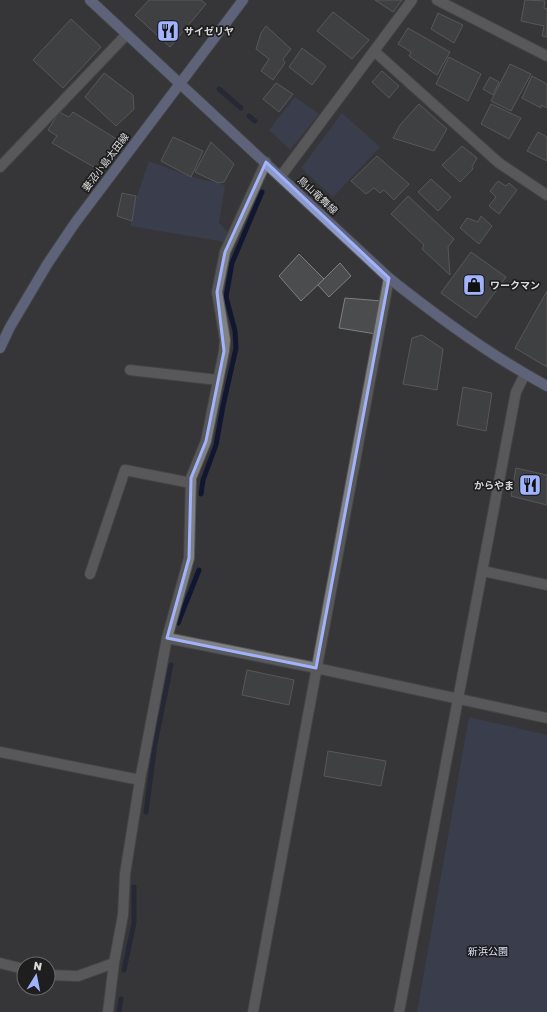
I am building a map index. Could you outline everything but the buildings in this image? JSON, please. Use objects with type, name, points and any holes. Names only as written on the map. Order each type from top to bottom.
[{"type":"main road","name":"鳥山竜舞線","points":[[90,0],[266,162],[389,278],[429,310],[474,341],[525,374],[547,386]]},
{"type":"main road","name":"妻沼小島太田線","points":[[0,348],[10,327],[74,223],[243,0]]},
{"type":"street","points":[[281,176],[412,0]]},
{"type":"street","points":[[437,0],[547,56]]},
{"type":"street","points":[[0,167],[127,34]]},
{"type":"street","points":[[374,51],[499,162],[547,194]]},
{"type":"street","points":[[108,1012],[114,963],[123,915],[125,874],[140,780],[167,638],[188,558],[191,478],[206,441],[225,340],[217,292],[225,252],[266,162]]},
{"type":"street","points":[[253,1012],[389,278]]},
{"type":"street","points":[[130,370],[218,380]]},
{"type":"street","points":[[399,1012],[514,402],[516,392],[525,374]]},
{"type":"street","points":[[90,574],[125,470],[191,483]]},
{"type":"street","points":[[483,571],[547,585]]},
{"type":"street","points":[[167,638],[316,668],[547,718]]},
{"type":"street","points":[[0,752],[140,780]]},
{"type":"street","points":[[0,962],[16,967]]},
{"type":"street","points":[[56,976],[78,976],[114,963]]},
{"type":"highlighted area","points":[[266,162],[389,278],[316,668],[167,638],[189,558],[191,478],[206,441],[224,351],[217,292],[225,252]]},
{"type":"green space","points":[[295,97],[319,114],[290,150],[269,130]]},
{"type":"green space","points":[[342,113],[380,147],[333,197],[301,168]]},
{"type":"green space","points":[[149,161],[191,177],[225,185],[219,223],[229,233],[225,242],[130,226],[138,193]]},
{"type":"green space","name":"新浜公園","points":[[469,717],[547,735],[547,1012],[417,1012]]},
{"type":"waterway","points":[[219,89],[241,108]]},
{"type":"waterway","points":[[249,116],[255,121]]},
{"type":"waterway","points":[[201,494],[203,480],[216,445],[236,348],[235,331],[226,297],[232,263],[262,192]]},
{"type":"waterway","points":[[178,623],[199,570]]},
{"type":"waterway","points":[[146,812],[155,744],[171,665]]},
{"type":"waterway","points":[[124,970],[134,923],[134,887]]},
{"type":"waterway","points":[[119,1012],[121,999]]},
{"type":"place","name":"サイゼリヤ","points":[[168,31]]},
{"type":"place","name":"ワークマン","points":[[474,285]]},
{"type":"place","name":"からやま","points":[[530,485]]}]
